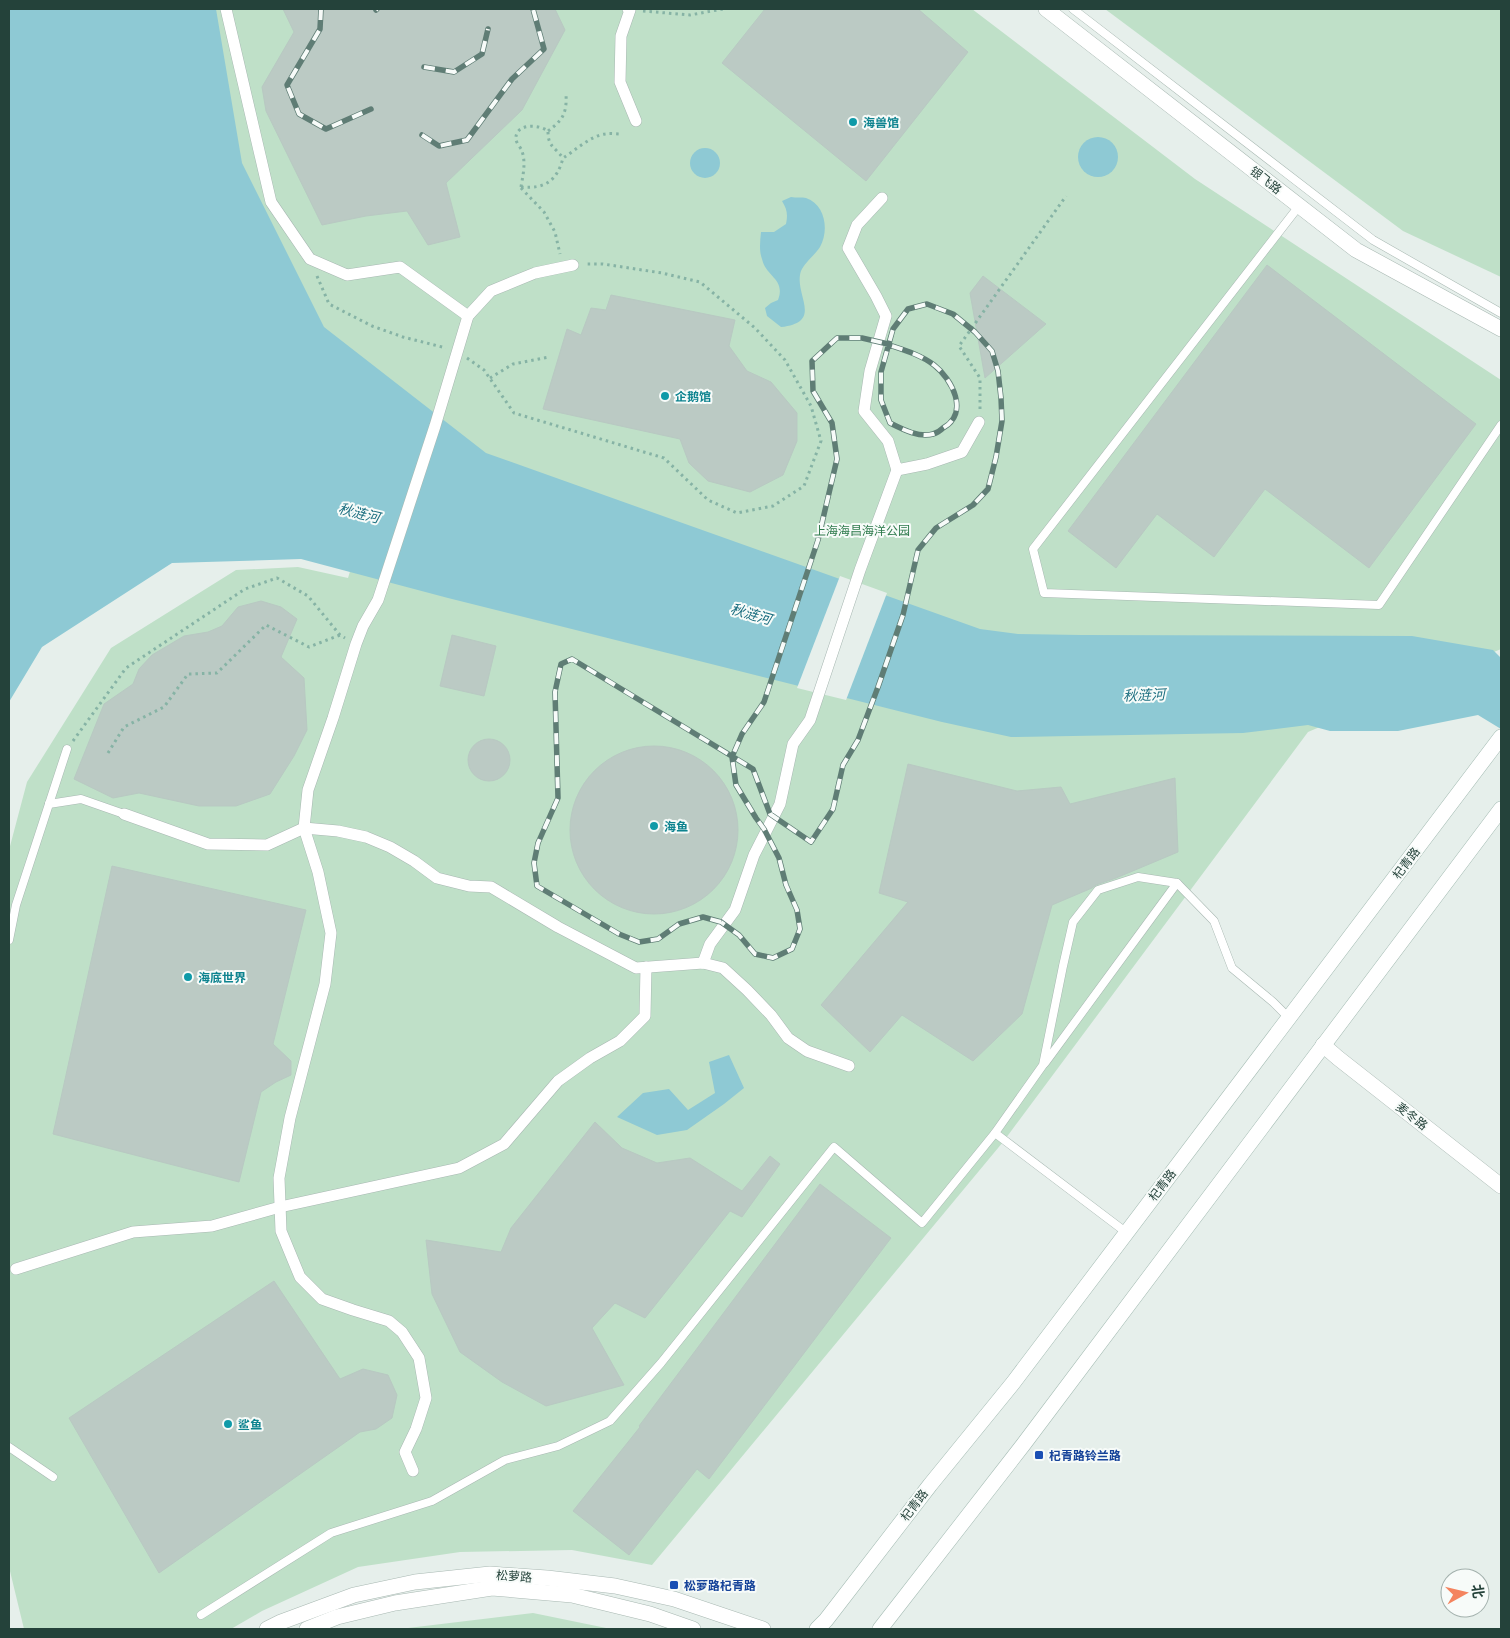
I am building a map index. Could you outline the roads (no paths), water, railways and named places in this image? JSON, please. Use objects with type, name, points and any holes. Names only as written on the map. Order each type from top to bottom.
[{"type":"main road","name":"银飞路","points":[[1046,9],[1356,250],[1501,329]]},
{"type":"main road","name":"杞青路","points":[[817,1629],[1013,1383],[1500,739]]},
{"type":"main road","points":[[880,1629],[1023,1445],[1501,809]]},
{"type":"main road","name":"麦冬路","points":[[1323,1045],[1501,1186]]},
{"type":"main road","name":"松萝路","points":[[267,1629],[354,1595],[415,1582],[490,1574],[615,1586],[674,1599],[763,1629]]},
{"type":"main road","name":"松萝路","points":[[307,1629],[336,1616],[395,1603],[492,1588],[572,1595],[650,1614],[693,1629]]},
{"type":"street","points":[[226,9],[271,202],[310,260],[347,275],[400,267],[468,316]]},
{"type":"street","points":[[629,9],[621,36],[620,82],[636,121]]},
{"type":"street","points":[[703,963],[710,944],[735,910],[754,855],[780,804],[793,744],[810,720],[860,570],[897,470],[888,441],[864,410],[870,371],[886,316],[848,248],[857,225],[882,198]]},
{"type":"street","points":[[413,1471],[405,1452],[416,1429],[426,1398],[419,1358],[402,1332],[389,1321],[322,1299],[300,1277],[281,1232],[279,1178],[290,1118],[325,984],[331,933],[318,872],[304,828],[308,790],[356,644],[363,626],[378,600],[435,426],[468,316],[491,291],[535,273],[568,266]]},
{"type":"street","points":[[897,470],[927,464],[962,452],[979,422]]},
{"type":"street","points":[[124,814],[208,844],[267,846],[304,828],[338,831],[366,837],[414,861],[437,878],[469,886],[491,887],[558,927],[636,968],[703,963],[723,968],[771,1015],[788,1038],[807,1051],[848,1066]]},
{"type":"street","points":[[12,1270],[133,1232],[212,1226],[280,1207],[459,1168],[504,1144],[558,1081],[590,1058],[620,1041],[645,1016],[646,967]]},
{"type":"lane","points":[[1074,9],[1373,240],[1501,313]]},
{"type":"lane","points":[[1299,206],[1034,549],[1044,593],[1379,605],[1501,425]]},
{"type":"lane","points":[[9,940],[16,905],[67,749]]},
{"type":"lane","points":[[49,804],[82,799],[124,814]]},
{"type":"lane","points":[[1044,1065],[1073,922],[1098,890],[1138,876],[1177,883],[1214,921],[1232,968],[1289,1018]]},
{"type":"lane","points":[[201,1615],[331,1533],[432,1501],[505,1460],[558,1446],[610,1421],[661,1363],[834,1147],[922,1223],[995,1133],[1177,883]]},
{"type":"lane","points":[[995,1133],[1126,1232]]},
{"type":"lane","points":[[9,1447],[53,1477]]},
{"type":"water","name":"秋涟河","points":[[9,9],[216,9],[242,163],[324,327],[486,453],[980,629],[1018,634],[1412,636],[1493,650],[1501,658],[1501,729],[1478,715],[1398,731],[1330,731],[1308,725],[1243,733],[1011,737],[942,722],[448,598],[301,559],[172,563],[42,647],[9,702]]},
{"type":"water","points":[[1102,137],[1109,140],[1115,146],[1118,157],[1117,165],[1109,174],[1102,177],[1094,177],[1087,174],[1079,165],[1078,153],[1081,146],[1090,138]]},
{"type":"water","points":[[705,148],[711,149],[719,157],[719,169],[711,177],[705,178],[699,177],[691,169],[690,163],[691,157],[699,149]]},
{"type":"water","points":[[791,197],[806,198],[813,201],[822,212],[825,226],[823,241],[820,247],[801,271],[800,280],[805,313],[802,319],[794,324],[781,327],[767,316],[765,308],[778,300],[780,293],[778,283],[764,265],[760,253],[760,239],[761,232],[774,232],[786,224],[787,212],[782,201]]},
{"type":"water","points":[[729,1055],[744,1088],[687,1130],[657,1135],[617,1117],[643,1093],[669,1089],[688,1110],[715,1093],[709,1062]]},
{"type":"railway","points":[[321,9],[320,29],[287,85],[299,114],[326,129],[371,109]]},
{"type":"railway","points":[[422,135],[439,146],[467,140],[512,79],[544,49],[533,9]]},
{"type":"railway","points":[[424,67],[454,72],[482,54],[488,29]]},
{"type":"railway","points":[[721,922],[703,917],[679,924],[658,939],[639,942],[619,934],[537,886],[534,863],[538,843],[558,798],[555,692],[561,664],[572,659],[753,769],[770,814],[811,842],[833,809],[843,765],[858,740],[878,687],[903,615],[918,550],[936,528],[973,505],[988,489],[996,457],[1002,421],[998,371],[992,351],[975,332],[953,314],[927,304],[908,309],[893,329],[881,372],[881,400],[890,423],[916,434],[928,435],[936,433],[951,422],[956,414],[957,405],[952,387],[947,379],[941,371],[924,358],[889,345],[888,344],[862,338],[837,338],[812,361],[813,391],[832,423],[837,459],[818,540],[764,702],[742,734],[732,757],[736,785],[764,829],[779,858],[786,885],[797,910],[800,929],[792,949],[773,958],[755,954],[739,935],[721,922]]},
{"type":"place","name":"海兽馆","points":[[853,122]]},
{"type":"place","name":"企鹅馆","points":[[665,396]]},
{"type":"place","name":"海鱼","points":[[654,826]]},
{"type":"place","name":"海底世界","points":[[188,977]]},
{"type":"place","name":"鲨鱼","points":[[228,1424]]},
{"type":"place","name":"杞青路铃兰路","points":[[1039,1455]]},
{"type":"place","name":"松萝路杞青路","points":[[674,1585]]},
{"type":"park label","name":"上海海昌海洋公园","points":[[862,530]]}]
